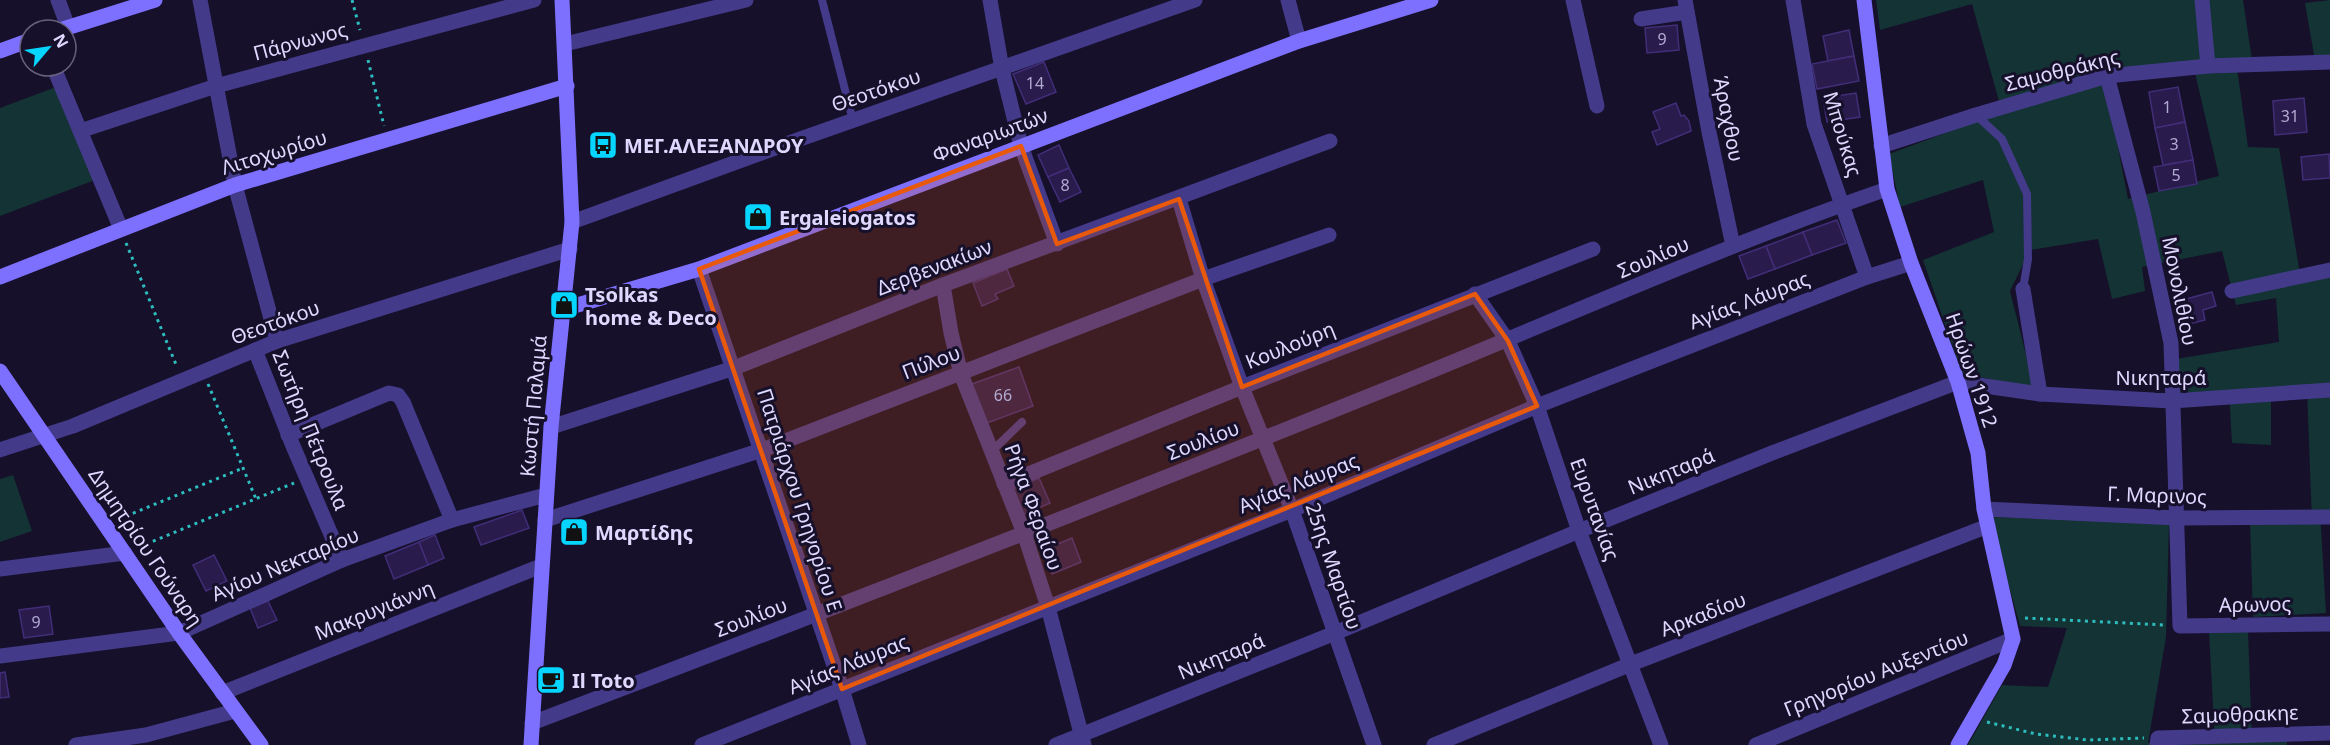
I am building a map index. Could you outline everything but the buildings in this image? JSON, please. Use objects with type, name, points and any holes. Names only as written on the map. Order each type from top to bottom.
[{"type":"street","points":[[58,0],[62,18]]},
{"type":"street","points":[[78,25],[155,0]]},
{"type":"street","points":[[200,0],[235,185],[277,341]]},
{"type":"street","name":"Πάρνωνος","points":[[80,131],[216,86],[534,0]]},
{"type":"street","name":"Κωστή Παλαμά","points":[[531,745],[551,427],[572,222],[562,0]]},
{"type":"street","points":[[565,44],[746,0]]},
{"type":"street","points":[[990,0],[1002,69],[1021,146],[1057,244]]},
{"type":"street","name":"Θεοτόκου","points":[[572,222],[1194,0]]},
{"type":"street","points":[[1288,0],[1299,41]]},
{"type":"street","name":"Φαναριωτών","points":[[564,309],[699,268],[1299,41],[1431,0]]},
{"type":"street","points":[[1573,0],[1597,106]]},
{"type":"street","name":"Μπούκας","points":[[1793,0],[1814,124],[1867,277]]},
{"type":"street","name":"Ηρώων 1912","points":[[1864,0],[1887,189],[1911,263],[1958,382],[1978,453],[1984,509],[2013,639]]},
{"type":"street","points":[[2202,0],[2208,66]]},
{"type":"street","points":[[1641,19],[1686,6]]},
{"type":"street","name":"Άραχθου","points":[[1686,6],[1733,246]]},
{"type":"street","points":[[0,51],[18,44]]},
{"type":"street","name":"Σαμοθράκης","points":[[1881,146],[2107,76],[2208,66],[2330,62]]},
{"type":"street","name":"Μονολιθίου","points":[[2107,76],[2143,212],[2171,343],[2180,626]]},
{"type":"street","points":[[58,78],[121,229]]},
{"type":"street","name":"Λιτοχωρίου","points":[[0,277],[235,185],[567,86]]},
{"type":"street","name":"Δερβενακίων","points":[[551,427],[734,368],[943,285],[1330,141]]},
{"type":"street","name":"Σουλίου","points":[[532,723],[816,615],[1264,439],[1508,341],[1733,246],[1887,189]]},
{"type":"street","name":"25ης Μαρτίου","points":[[1179,199],[1203,279],[1242,387],[1292,510],[1374,745]]},
{"type":"street","name":"Πύλου","points":[[545,519],[762,450],[1203,279],[1329,236]]},
{"type":"street","name":"Θεοτόκου","points":[[0,450],[45,437],[277,341],[570,249]]},
{"type":"street","name":"Κουλούρη","points":[[1004,484],[1475,294],[1593,249]]},
{"type":"street","name":"Αγίας Λάυρας","points":[[702,745],[1292,510],[1537,406],[1867,277],[1911,263]]},
{"type":"street","name":"Πατριάρχου Γρηγορίου Ε","points":[[699,268],[762,450],[859,745]]},
{"type":"street","points":[[2232,291],[2330,270]]},
{"type":"street","name":"Ρήγα Φεραίου","points":[[943,285],[960,374],[1024,533],[1048,607],[1082,740]]},
{"type":"street","points":[[2023,289],[2040,394]]},
{"type":"street","name":"Ευρυτανίας","points":[[1475,294],[1508,341],[1537,406],[1579,531],[1661,745]]},
{"type":"street","name":"Σωτήρη Πέτρουλα","points":[[255,350],[288,435],[342,560]]},
{"type":"street","name":"Δημητρίου Γούναρη","points":[[0,371],[179,633],[261,745]]},
{"type":"street","name":"Νικηταρά","points":[[1056,745],[1082,740],[1579,531],[1772,453],[1958,382],[2040,394],[2172,401],[2330,390]]},
{"type":"street","points":[[288,435],[389,393],[398,395],[403,402],[452,520]]},
{"type":"street","name":"Αγίου Νεκταρίου","points":[[0,656],[179,633],[342,560],[452,520],[546,495]]},
{"type":"street","name":"Γ. Μαρινος","points":[[1984,509],[2178,518],[2330,516]]},
{"type":"street","name":"Αρκαδίου","points":[[1434,745],[1631,664],[1988,526]]},
{"type":"street","points":[[0,569],[125,553]]},
{"type":"street","name":"Μακρυγιάννη","points":[[222,693],[541,566]]},
{"type":"street","name":"Αρωνος","points":[[2180,626],[2330,624]]},
{"type":"street","points":[[1958,745],[2004,665],[2013,639]]},
{"type":"street","name":"Γρηγορίου Αυξεντίου","points":[[1758,745],[2013,639]]},
{"type":"street","points":[[76,745],[146,735],[235,711]]},
{"type":"street","name":"Σαμοθρακηε","points":[[2158,741],[2330,733]]},
{"type":"lane","points":[[822,0],[853,120]]},
{"type":"lane","points":[[1976,115],[2002,139],[2027,194],[2028,259],[2023,289]]},
{"type":"lane","points":[[992,451],[1022,422]]},
{"type":"path","points":[[352,0],[388,140]]},
{"type":"path","points":[[121,229],[182,380]]},
{"type":"path","points":[[203,372],[256,499]]},
{"type":"path","points":[[105,525],[243,468]]},
{"type":"path","points":[[125,553],[307,478]]},
{"type":"path","points":[[2008,617],[2180,626]]},
{"type":"path","points":[[1974,719],[2036,734],[2067,738],[2158,741]]},
{"type":"highlighted area","points":[[1021,146],[1057,244],[1179,199],[1242,387],[1475,294],[1508,341],[1537,406],[842,689],[699,269]]},
{"type":"green space","points":[[1876,0],[2243,0],[2252,60],[2236,61],[2248,147],[2279,148],[2301,280],[2330,273],[2330,511],[2320,511],[2326,613],[2253,617],[2250,522],[2312,521],[2307,390],[2271,390],[2271,445],[2232,443],[2229,391],[2180,393],[2176,359],[2279,342],[2276,298],[2236,305],[2222,251],[2142,267],[2145,291],[2112,299],[2098,239],[2030,250],[2010,291],[2034,387],[1962,374],[1923,260],[1994,232],[1983,180],[1900,207],[1889,154],[2002,112],[1972,4],[1880,30]],"holes":[[[2193,64],[2219,176],[2128,199],[2103,70]]]},
{"type":"green space","points":[[2330,0],[2330,55],[2314,55],[2305,3]]},
{"type":"green space","points":[[56,87],[95,180],[0,216],[0,108]]},
{"type":"green space","points":[[13,475],[32,531],[0,542],[0,479]]},
{"type":"green space","points":[[1990,517],[2169,523],[2166,637],[2148,743],[2215,743],[2209,632],[2248,631],[2252,741],[2287,741],[2287,745],[1968,745],[2002,685],[2048,687],[2067,628],[2020,626]]},
{"type":"place","name":"ΜΕΓ.ΑΛΕΞΑΝΔΡΟΥ","points":[[603,145]]},
{"type":"place","name":"Ergaleiogatos","points":[[758,217]]},
{"type":"place","name":"Tsolkas home & Deco","points":[[564,305]]},
{"type":"place","name":"Μαρτίδης","points":[[574,532]]},
{"type":"place","name":"Il Toto","points":[[551,680]]}]
